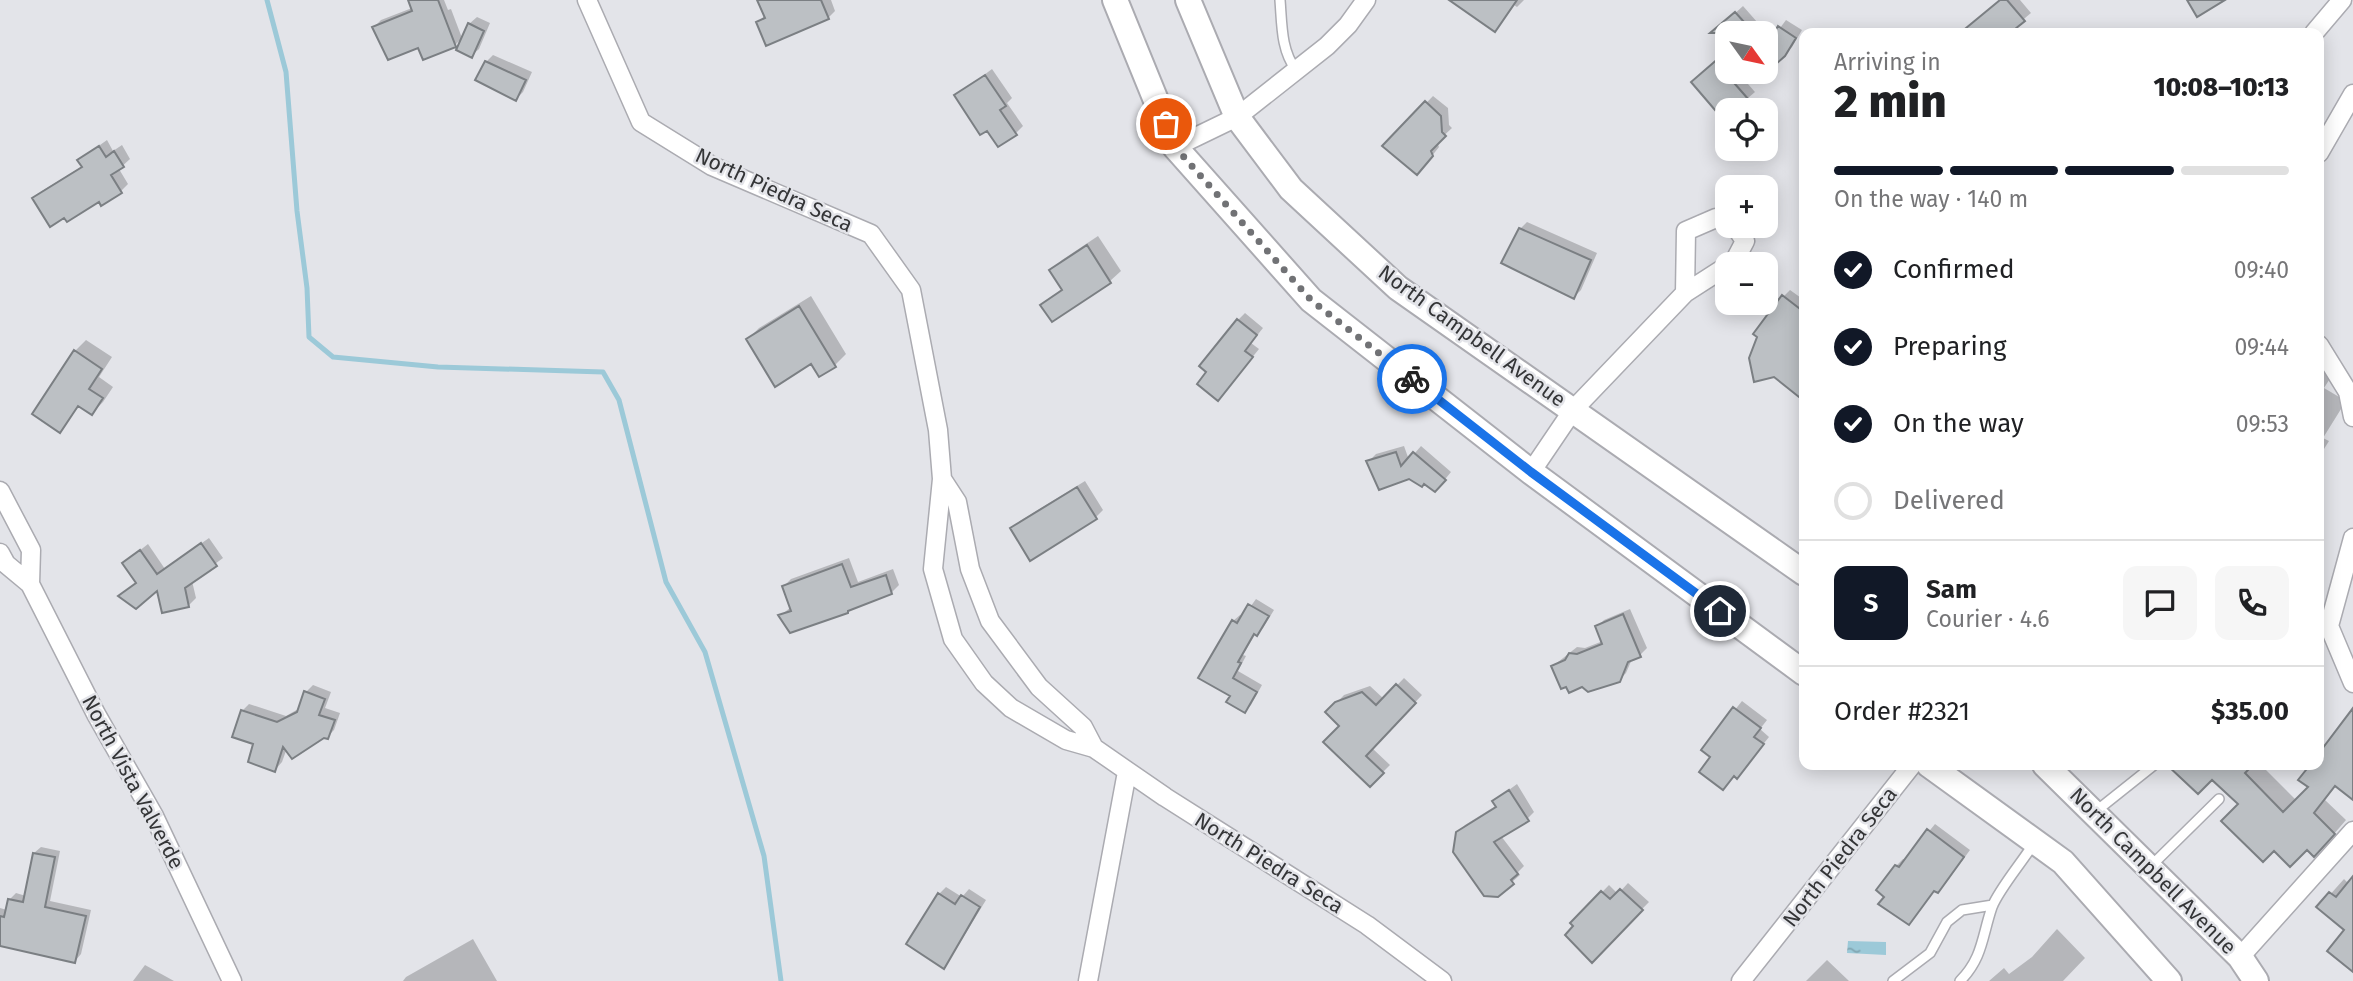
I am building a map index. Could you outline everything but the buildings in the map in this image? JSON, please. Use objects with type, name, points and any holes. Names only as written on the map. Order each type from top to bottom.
[{"type":"main road","points":[[1115,0],[1175,147],[1311,300],[1531,472],[1799,669]]},
{"type":"main road","name":"North Campbell Avenue","points":[[1188,0],[1237,117],[1291,190],[1398,288],[1799,569]]},
{"type":"main road","points":[[1936,770],[2063,862],[2169,981]]},
{"type":"main road","name":"North Campbell Avenue","points":[[2050,770],[2240,957],[2256,981]]},
{"type":"street","name":"North Piedra Seca","points":[[587,0],[641,122],[712,166],[871,234],[911,290],[938,430],[942,479],[933,569],[953,639],[985,683],[1011,708],[1066,740],[1094,748],[1126,772],[1367,925],[1442,981]]},
{"type":"street","points":[[1175,147],[1237,117],[1327,46],[1348,25],[1366,0]]},
{"type":"street","points":[[2318,28],[2342,0]]},
{"type":"street","points":[[2324,144],[2353,94]]},
{"type":"street","points":[[1685,293],[1686,231],[1715,218]]},
{"type":"street","points":[[1531,472],[1573,410],[1685,293],[1715,274]]},
{"type":"street","points":[[2324,353],[2348,392],[2353,417]]},
{"type":"street","name":"North Piedra Seca","points":[[942,479],[957,502],[970,569],[990,621],[1039,687],[1083,727],[1094,748]]},
{"type":"street","name":"North Vista Valverde","points":[[0,491],[31,550],[30,584]]},
{"type":"street","points":[[2353,538],[2329,625],[2353,683]]},
{"type":"street","name":"North Vista Valverde","points":[[0,553],[6,564],[30,584],[96,714],[154,816],[232,981]]},
{"type":"street","name":"North Piedra Seca","points":[[1741,981],[1908,770]]},
{"type":"street","points":[[1088,981],[1126,772]]},
{"type":"street","points":[[2240,957],[2353,831]]},
{"type":"lane","points":[[1280,0],[1284,47],[1288,60],[1296,70]]},
{"type":"lane","points":[[2094,813],[2148,770]]},
{"type":"lane","points":[[2149,867],[2219,799]]},
{"type":"lane","points":[[1961,981],[1973,968],[1993,905],[2035,842]]},
{"type":"lane","points":[[1893,981],[1930,953],[1947,922],[1962,910],[1993,905]]},
{"type":"water","points":[[1848,941],[1886,942],[1886,955],[1847,953]]},
{"type":"waterway","points":[[267,0],[286,72],[297,211],[307,288],[309,337],[333,357],[438,367],[603,372],[619,400],[666,582],[705,652],[764,856],[781,981]]},
{"type":"way so far","points":[[1166,124],[1175,147],[1311,300],[1412,379]]},
{"type":"route","points":[[1412,379],[1531,472],[1720,611]]}]
